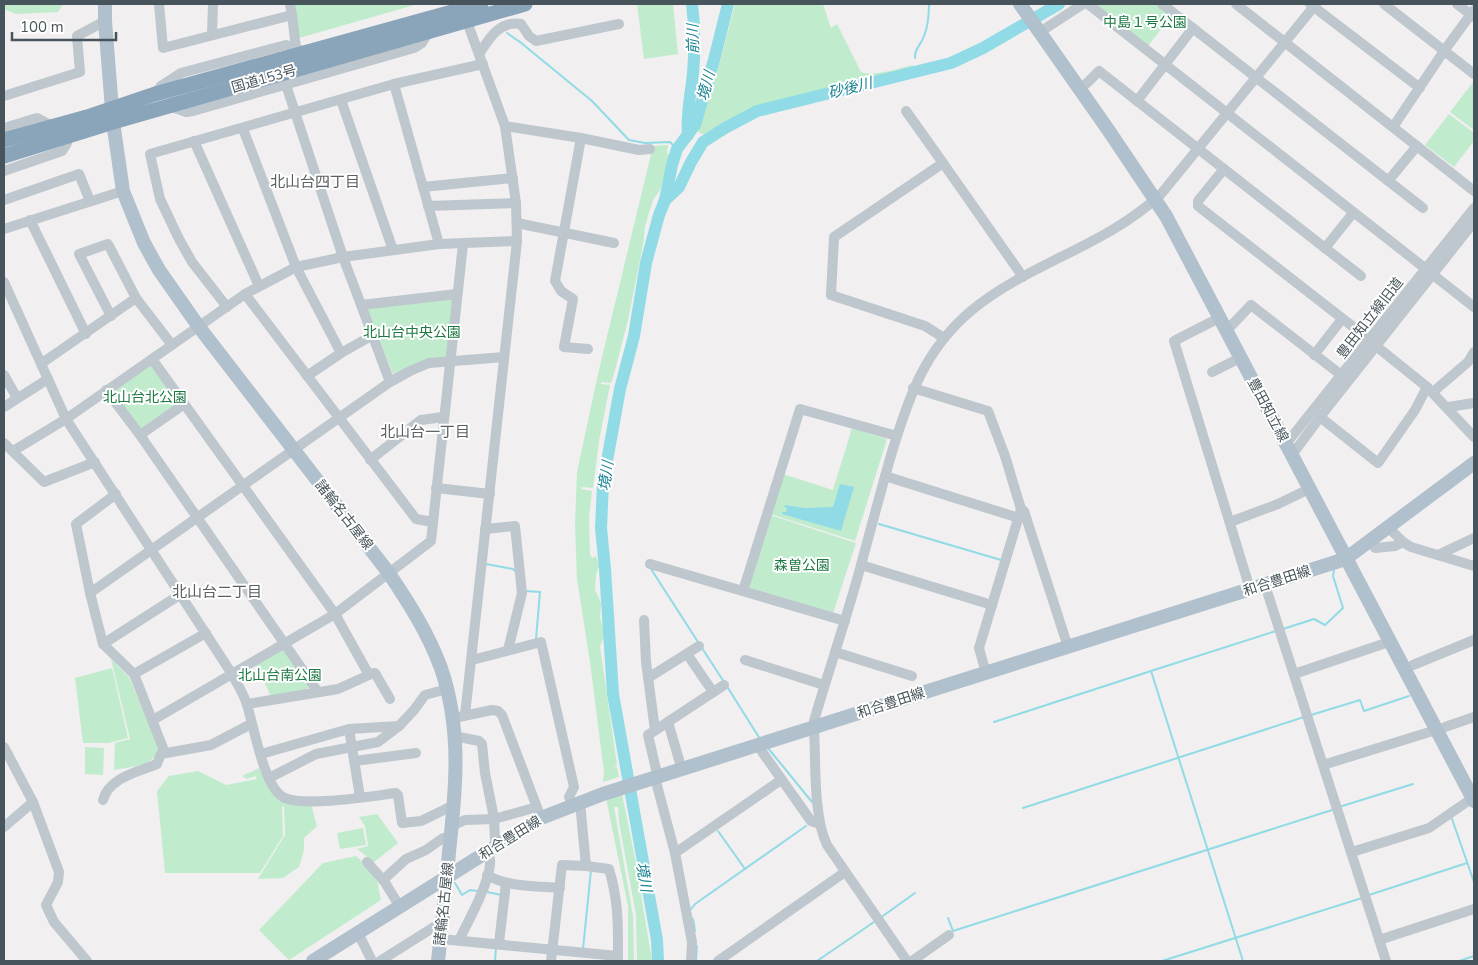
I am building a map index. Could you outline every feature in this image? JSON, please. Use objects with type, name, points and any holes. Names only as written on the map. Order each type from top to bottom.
[{"type":"highway","name":"国道153号","points":[[4,140],[52,126],[168,106],[428,33],[463,11],[480,4]]},
{"type":"highway","name":"国道153号","points":[[4,156],[66,136],[155,94],[301,50],[463,11],[525,4]]},
{"type":"main road","name":"諸輪名古屋線","points":[[105,4],[112,115],[123,191],[144,243],[159,270],[199,326],[388,572],[410,604],[428,636],[441,668],[446,689],[459,717],[454,736],[457,762],[454,805],[438,961]]},
{"type":"main road","points":[[1027,6],[1044,30]]},
{"type":"main road","name":"豊田知立線","points":[[1044,30],[1086,84],[1142,163],[1240,358],[1292,446],[1309,489],[1412,665],[1474,799]]},
{"type":"main road","name":"豊田知立線","points":[[1044,30],[1158,197],[1231,326],[1349,556],[1389,642],[1474,784]]},
{"type":"main road","name":"和合豊田線","points":[[319,959],[492,848],[539,812],[576,804],[986,672],[1250,590],[1349,556],[1474,463]]},
{"type":"street","points":[[160,4],[163,48],[292,15]]},
{"type":"street","points":[[212,35],[213,4]]},
{"type":"street","points":[[290,4],[301,50]]},
{"type":"street","points":[[1044,30],[1084,4]]},
{"type":"street","points":[[1088,4],[1474,307]]},
{"type":"street","points":[[1162,4],[1423,208]]},
{"type":"street","points":[[1236,4],[1474,191]]},
{"type":"street","points":[[1384,4],[1474,74]]},
{"type":"street","points":[[1393,127],[1444,50],[1473,14],[1457,4]]},
{"type":"street","points":[[907,961],[827,845],[820,824],[814,721],[861,565],[884,476],[913,388],[921,371],[944,338],[972,310],[1023,277],[1121,225],[1158,197],[1256,78],[1313,5],[1420,88]]},
{"type":"street","points":[[383,880],[406,859],[426,850],[466,820],[539,812],[502,715],[498,711],[492,710],[459,717],[472,660],[517,241],[516,203],[506,126],[463,11]]},
{"type":"street","points":[[4,96],[80,72],[77,36],[105,21]]},
{"type":"street","points":[[481,59],[492,34],[497,29],[512,24],[521,24],[529,36],[536,42],[619,24]]},
{"type":"street","points":[[1137,101],[1193,28]]},
{"type":"street","points":[[168,106],[186,112],[193,111],[286,85],[414,48],[422,43],[428,33]]},
{"type":"street","points":[[227,306],[192,262],[180,240],[160,199],[150,154],[481,59]]},
{"type":"street","points":[[1086,84],[1099,71],[1361,276]]},
{"type":"street","points":[[394,84],[439,244]]},
{"type":"street","points":[[286,85],[343,257],[390,382]]},
{"type":"street","points":[[342,100],[393,250]]},
{"type":"street","points":[[906,111],[1023,277]]},
{"type":"street","points":[[4,128],[37,118],[52,126]]},
{"type":"street","points":[[506,126],[581,138],[639,150],[650,149]]},
{"type":"street","points":[[243,128],[296,267],[341,353]]},
{"type":"street","points":[[4,171],[62,151],[67,143],[66,136]]},
{"type":"street","points":[[581,138],[555,281],[561,291],[573,298],[564,348],[588,349]]},
{"type":"street","points":[[194,141],[259,286]]},
{"type":"street","points":[[1388,181],[1417,146]]},
{"type":"street","points":[[943,163],[834,237],[830,295],[926,326],[944,338]]},
{"type":"street","points":[[1224,169],[1198,201],[1198,206],[1430,389],[1474,437]]},
{"type":"street","points":[[4,200],[79,174],[90,201]]},
{"type":"street","points":[[423,187],[513,178]]},
{"type":"street","points":[[4,229],[123,191]]},
{"type":"street","points":[[428,206],[516,203]]},
{"type":"street","name":"豊田知立線旧道","points":[[1292,446],[1429,272],[1474,208]]},
{"type":"street","points":[[1325,248],[1353,213]]},
{"type":"street","points":[[30,220],[86,334]]},
{"type":"street","name":"豊田知立線旧道","points":[[1429,272],[1474,222]]},
{"type":"street","points":[[517,223],[614,243]]},
{"type":"street","points":[[12,451],[66,419],[245,294],[296,267],[343,257],[439,244],[517,241]]},
{"type":"street","points":[[111,316],[80,254],[108,244],[136,298],[172,345]]},
{"type":"street","points":[[153,720],[335,614],[388,572],[431,542],[463,244]]},
{"type":"street","points":[[4,285],[42,363],[66,419],[232,674],[247,704],[260,754],[276,791],[286,799],[301,802],[396,793],[398,795],[402,824],[421,821],[454,805]]},
{"type":"street","points":[[245,294],[416,519],[433,522]]},
{"type":"street","points":[[361,305],[457,294]]},
{"type":"street","points":[[42,363],[136,298]]},
{"type":"street","points":[[1231,326],[1251,305],[1336,371]]},
{"type":"street","points":[[1219,318],[1174,341],[1250,590]]},
{"type":"street","points":[[1314,355],[1342,319]]},
{"type":"street","points":[[307,376],[341,353],[373,335]]},
{"type":"street","name":"豊田知立線旧道","points":[[1292,446],[1320,417],[1373,343]]},
{"type":"street","points":[[1320,417],[1378,463],[1430,389],[1468,362],[1474,352]]},
{"type":"street","points":[[90,593],[390,382],[428,364],[504,357]]},
{"type":"street","points":[[1212,372],[1240,358]]},
{"type":"street","points":[[152,359],[335,614],[368,674]]},
{"type":"street","points":[[4,375],[18,398]]},
{"type":"street","points":[[4,407],[48,379]]},
{"type":"street","points":[[913,388],[988,411],[1005,456],[1020,513],[979,648],[986,672]]},
{"type":"street","points":[[106,390],[140,435],[318,692]]},
{"type":"street","points":[[1448,407],[1474,403]]},
{"type":"street","points":[[140,435],[184,405]]},
{"type":"street","points":[[743,591],[800,409],[897,436]]},
{"type":"street","points":[[370,460],[420,420],[443,417]]},
{"type":"street","points":[[4,443],[44,482],[95,462]]},
{"type":"street","points":[[884,476],[1020,513],[1024,511],[1068,647]]},
{"type":"street","points":[[436,488],[490,494]]},
{"type":"street","points":[[1230,522],[1278,504],[1309,489]]},
{"type":"street","points":[[116,494],[76,524],[102,644],[134,674],[165,753]]},
{"type":"street","points":[[485,529],[515,526],[522,594],[508,650]]},
{"type":"street","points":[[1388,527],[1411,547],[1474,566]]},
{"type":"street","points":[[1438,555],[1474,538]]},
{"type":"street","points":[[1375,548],[1395,546],[1403,542]]},
{"type":"street","points":[[650,564],[845,621]]},
{"type":"street","points":[[861,565],[992,605]]},
{"type":"street","points":[[1265,585],[1386,961]]},
{"type":"street","points":[[102,644],[181,594]]},
{"type":"street","points":[[644,620],[646,662],[655,730]]},
{"type":"street","points":[[134,674],[206,633]]},
{"type":"street","points":[[1412,665],[1474,640]]},
{"type":"street","points":[[472,660],[540,642],[574,787],[569,797],[576,804],[586,866]]},
{"type":"street","points":[[1294,674],[1389,642]]},
{"type":"street","points":[[648,678],[699,646]]},
{"type":"street","points":[[835,652],[912,676]]},
{"type":"street","points":[[687,654],[713,692]]},
{"type":"street","points":[[745,660],[824,685]]},
{"type":"street","points":[[247,704],[338,689],[368,674],[375,673],[390,699]]},
{"type":"street","points":[[691,961],[692,942],[675,854],[655,778],[648,735],[724,685]]},
{"type":"street","points":[[270,778],[316,754],[378,742],[399,726],[425,695],[446,689]]},
{"type":"street","points":[[1323,765],[1474,717]]},
{"type":"street","points":[[668,722],[682,770]]},
{"type":"street","points":[[103,800],[105,790],[116,781],[157,764],[161,754],[211,745],[251,724]]},
{"type":"street","points":[[260,754],[349,729],[399,726]]},
{"type":"street","points":[[349,729],[360,797]]},
{"type":"street","points":[[454,736],[479,741],[482,744],[485,773],[494,818],[495,840],[487,875],[476,909],[459,940]]},
{"type":"street","points":[[758,746],[811,821],[820,824]]},
{"type":"street","points":[[4,747],[33,802],[59,872],[58,882],[46,904],[54,922],[87,961]]},
{"type":"street","points":[[355,761],[416,753]]},
{"type":"street","points":[[675,854],[782,780]]},
{"type":"street","points":[[1352,852],[1429,828],[1474,799]]},
{"type":"street","points":[[4,827],[33,802]]},
{"type":"street","points":[[367,862],[383,880],[400,907]]},
{"type":"street","points":[[441,939],[553,949],[618,959],[618,912],[615,890],[608,869],[562,865],[560,888],[553,949],[552,961]]},
{"type":"street","points":[[718,961],[845,872]]},
{"type":"street","points":[[487,875],[496,880],[506,882],[560,888]]},
{"type":"street","points":[[499,943],[506,882]]},
{"type":"street","points":[[1379,940],[1474,909]]},
{"type":"street","points":[[380,961],[442,922]]},
{"type":"street","points":[[358,933],[372,961]]},
{"type":"street","points":[[912,961],[949,935]]},
{"type":"green space","points":[[4,4],[63,4],[58,12],[16,14],[4,9]]},
{"type":"green space","points":[[294,4],[418,4],[299,38]]},
{"type":"green space","points":[[637,4],[673,4],[678,54],[644,59]]},
{"type":"green space","points":[[735,4],[823,4],[831,28],[837,24],[861,72],[879,73],[913,65],[914,68],[744,112],[705,135],[698,132],[721,58]]},
{"type":"green space","name":"中島１号公園","points":[[1093,4],[1156,4],[1171,16],[1148,46]]},
{"type":"green space","points":[[1474,81],[1474,130],[1450,112]]},
{"type":"green space","points":[[1449,114],[1474,133],[1474,141],[1454,167],[1425,145]]},
{"type":"green space","points":[[668,145],[667,152],[670,157],[660,190],[653,200],[645,226],[628,320],[614,374],[611,383],[601,382],[601,384],[610,385],[599,441],[593,488],[582,487],[581,489],[592,491],[589,517],[590,555],[592,558],[596,556],[599,566],[595,590],[601,603],[600,617],[605,635],[600,646],[617,765],[614,767],[617,767],[619,777],[603,782],[604,772],[590,662],[577,579],[575,526],[577,472],[598,374],[653,146]]},
{"type":"green space","name":"北山台中央公園","points":[[454,296],[447,354],[445,357],[408,367],[393,374],[366,307]]},
{"type":"green space","name":"北山台北公園","points":[[150,363],[180,403],[140,431],[110,391]]},
{"type":"green space","points":[[852,428],[887,439],[855,541],[770,514],[783,474],[833,490]]},
{"type":"green space","name":"森曽公園","points":[[770,515],[856,543],[833,613],[751,589],[749,586]]},
{"type":"green space","name":"北山台南公園","points":[[283,649],[310,684],[307,690],[271,696],[256,666]]},
{"type":"green space","points":[[111,659],[129,677],[160,750],[146,763],[114,770],[115,743],[130,739]]},
{"type":"green space","points":[[112,668],[128,738],[108,743],[83,743],[75,678]]},
{"type":"green space","points":[[85,747],[104,748],[103,775],[85,774]]},
{"type":"green space","points":[[259,768],[269,787],[277,797],[282,800],[311,804],[317,826],[304,838],[304,850],[299,867],[283,878],[258,879],[285,835],[284,807],[282,806],[283,836],[260,873],[165,873],[157,791],[169,776],[198,771],[226,785],[257,779],[256,776],[247,779],[242,776]]},
{"type":"green space","points":[[622,794],[652,961],[637,961],[636,915],[618,807],[614,807],[633,916],[634,961],[628,961],[628,906],[606,798]]},
{"type":"green space","points":[[377,814],[398,843],[374,862],[357,849],[368,846],[365,826],[359,817]]},
{"type":"green space","points":[[363,828],[366,845],[340,849],[337,833]]},
{"type":"green space","points":[[356,856],[376,875],[381,900],[289,960],[259,930],[323,863]]},
{"type":"water","points":[[840,484],[854,487],[841,531],[782,514],[782,512],[786,512],[787,508],[784,507],[785,505],[805,508],[833,507]]},
{"type":"waterway","name":"前川","points":[[688,135],[688,112],[694,56],[692,4]]},
{"type":"waterway","name":"境川","points":[[658,961],[657,940],[613,694],[601,528],[603,483],[620,389],[634,336],[646,263],[665,200],[677,149],[695,125],[728,4]]},
{"type":"waterway","points":[[915,58],[926,28],[929,4]]},
{"type":"waterway","name":"砂後川","points":[[665,200],[679,187],[703,142],[757,111],[951,63],[983,48],[1059,4]]},
{"type":"waterway","points":[[507,33],[592,101],[629,140],[645,143],[670,142],[677,149]]},
{"type":"waterway","points":[[879,524],[1001,560]]},
{"type":"waterway","points":[[486,564],[515,571]]},
{"type":"waterway","points":[[651,569],[698,642]]},
{"type":"waterway","points":[[1283,629],[1314,619],[1325,625],[1343,608],[1333,576],[1334,570]]},
{"type":"waterway","points":[[525,591],[540,592],[536,639]]},
{"type":"waterway","points":[[1243,961],[1151,671],[1276,631]]},
{"type":"waterway","points":[[702,648],[724,682]]},
{"type":"waterway","points":[[994,722],[1151,671]]},
{"type":"waterway","points":[[728,688],[760,739]]},
{"type":"waterway","points":[[1311,715],[1360,700],[1364,711],[1409,696]]},
{"type":"waterway","points":[[1023,808],[1304,717]]},
{"type":"waterway","points":[[768,748],[812,802]]},
{"type":"waterway","points":[[1339,807],[1413,784]]},
{"type":"waterway","points":[[948,918],[953,931],[1332,810]]},
{"type":"waterway","points":[[1452,819],[1474,882]]},
{"type":"waterway","points":[[691,909],[695,904],[806,826]]},
{"type":"waterway","points":[[718,831],[745,869]]},
{"type":"waterway","points":[[1369,895],[1467,863]]},
{"type":"waterway","points":[[583,949],[591,870]]},
{"type":"waterway","points":[[455,883],[462,895],[470,890],[477,891]]},
{"type":"waterway","points":[[487,892],[502,895]]},
{"type":"waterway","points":[[880,918],[915,893]]},
{"type":"waterway","points":[[1162,961],[1362,898]]},
{"type":"waterway","points":[[693,919],[695,931]]},
{"type":"waterway","points":[[817,961],[874,922]]},
{"type":"waterway","points":[[696,961],[697,946]]},
{"type":"waterway","points":[[495,961],[496,948]]},
{"type":"waterway","points":[[1459,961],[1474,956]]},
{"type":"district","name":"北山台四丁目","points":[[315,182]]},
{"type":"district","name":"北山台一丁目","points":[[425,432]]},
{"type":"district","name":"北山台二丁目","points":[[217,592]]}]
